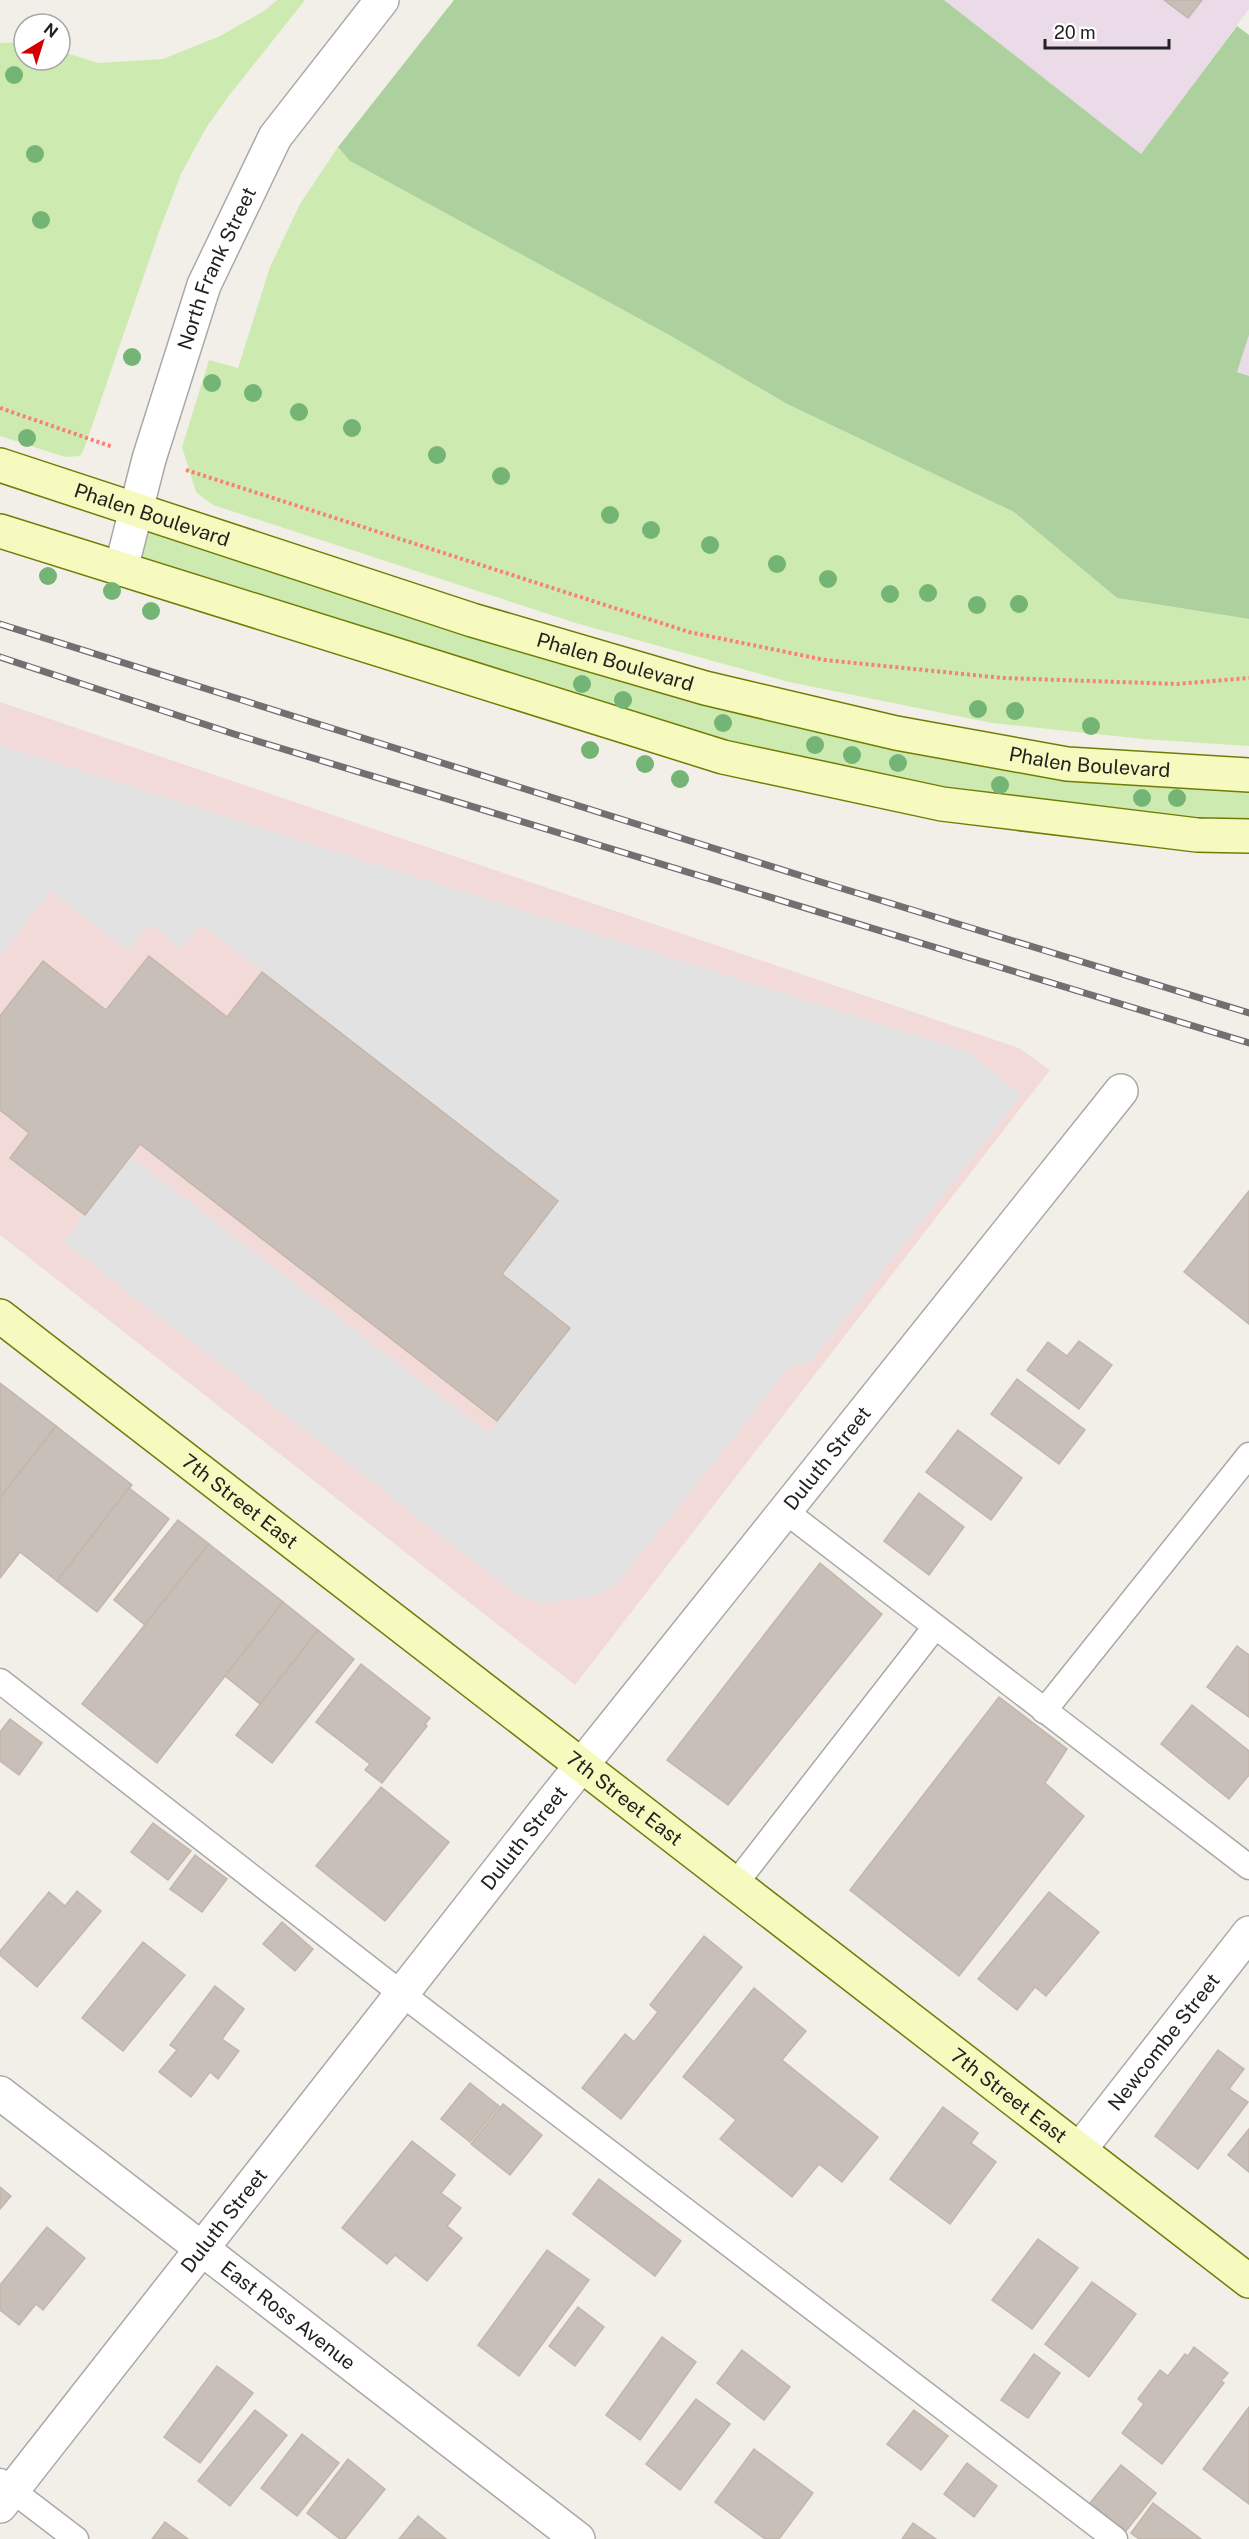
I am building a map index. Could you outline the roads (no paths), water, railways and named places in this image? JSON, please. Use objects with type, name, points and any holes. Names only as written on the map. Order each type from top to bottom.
[{"type":"main road","name":"Phalen Boulevard","points":[[0,465],[472,620],[728,693],[896,733],[1067,764],[1249,775]]},
{"type":"main road","points":[[0,531],[723,757],[942,804],[1197,835],[1249,836]]},
{"type":"main road","name":"7th Street East","points":[[0,1316],[1249,2281]]},
{"type":"street","name":"North Frank Street","points":[[121,569],[149,459],[204,285],[275,137],[382,0]]},
{"type":"street","name":"Duluth Street","points":[[4,2493],[201,2250],[582,1764],[1120,1091]]},
{"type":"street","name":"Newcombe Street","points":[[1080,2149],[1249,1933]]},
{"type":"street","name":"East Ross Avenue","points":[[0,2093],[578,2539]]},
{"type":"lane","points":[[1044,1711],[1249,1455]]},
{"type":"lane","points":[[785,1511],[1249,1867]]},
{"type":"lane","points":[[736,1883],[934,1627]]},
{"type":"lane","points":[[0,1681],[402,1994],[1115,2539]]},
{"type":"lane","points":[[4,2493],[76,2539]]},
{"type":"railway","points":[[0,624],[821,882],[1249,1013]]},
{"type":"railway","points":[[0,657],[234,734],[1249,1043]]}]
